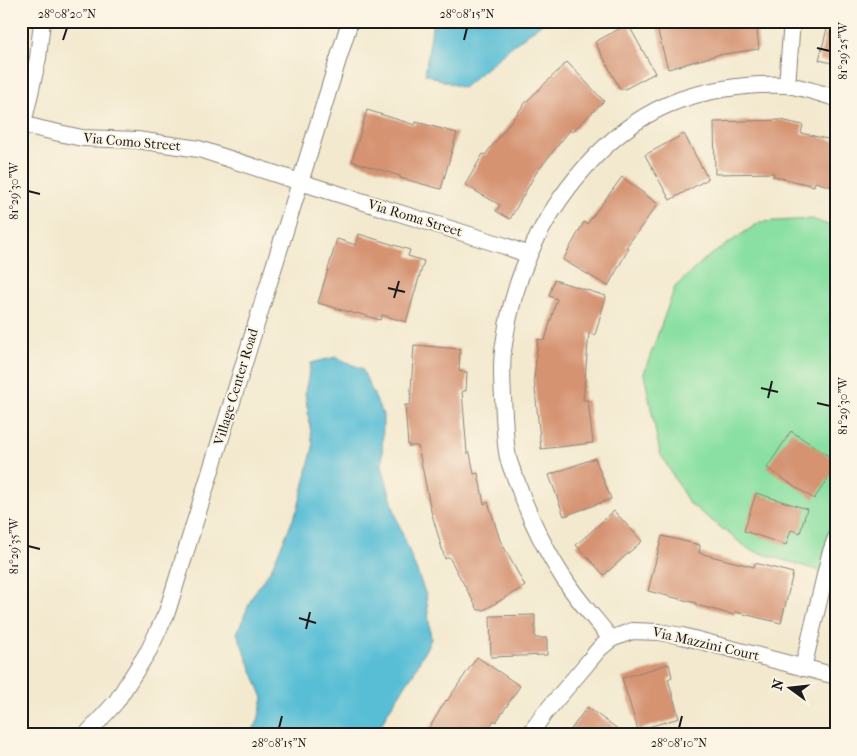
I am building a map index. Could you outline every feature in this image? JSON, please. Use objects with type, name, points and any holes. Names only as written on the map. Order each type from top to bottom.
[{"type":"street","points":[[22,124],[38,58],[42,21]]},
{"type":"street","name":"Village Center Road","points":[[86,735],[116,702],[149,650],[167,612],[350,21]]},
{"type":"street","points":[[787,85],[792,21]]},
{"type":"street","points":[[611,639],[571,589],[548,553],[523,501],[507,453],[502,380],[504,345],[512,305],[529,255],[549,218],[576,178],[599,153],[618,136],[646,116],[668,104],[699,94],[744,86],[787,85],[836,98]]},
{"type":"street","name":"Via Como Street","points":[[22,124],[82,138],[137,140],[199,149],[300,182]]},
{"type":"street","name":"Via Roma Street","points":[[300,182],[529,255]]},
{"type":"street","points":[[803,668],[823,582],[836,538]]},
{"type":"street","name":"Via Mazzini Court","points":[[529,735],[544,714],[599,649],[611,639],[632,631],[659,632],[682,636],[836,676]]},
{"type":"green space","points":[[812,219],[836,228],[836,570],[823,572],[750,550],[689,503],[660,453],[644,373],[675,287],[705,259],[760,222]]},
{"type":"water","points":[[433,21],[545,21],[463,88],[425,74]]},
{"type":"water","points":[[336,357],[362,369],[383,415],[382,466],[397,520],[426,595],[431,639],[413,674],[389,710],[376,735],[250,735],[258,721],[263,698],[237,633],[253,595],[271,569],[298,508],[313,447],[305,392],[311,363]]},
{"type":"building","points":[[655,21],[756,21],[759,49],[717,55],[668,69]]},
{"type":"building","points":[[829,21],[836,21],[836,64],[819,60]]},
{"type":"building","points":[[628,24],[655,73],[625,89],[620,89],[595,42]]},
{"type":"building","points":[[567,62],[604,101],[572,132],[570,130],[536,173],[510,219],[496,211],[500,205],[465,185],[483,154],[485,155],[526,102]]},
{"type":"building","points":[[367,110],[415,125],[416,122],[457,133],[441,189],[400,178],[400,176],[352,161]]},
{"type":"building","points":[[781,120],[803,125],[801,133],[836,141],[836,188],[815,182],[814,186],[773,176],[774,173],[715,174],[714,122]]},
{"type":"building","points":[[684,134],[708,179],[670,200],[645,155]]},
{"type":"building","points":[[622,177],[658,204],[626,247],[629,248],[608,286],[563,260],[584,222],[587,224]]},
{"type":"building","points":[[359,234],[410,250],[408,256],[424,261],[406,322],[382,315],[380,320],[318,303],[337,239],[356,245]]},
{"type":"building","points":[[554,280],[606,296],[595,335],[589,333],[583,400],[588,400],[593,443],[541,449],[534,379],[538,339],[545,340],[557,299],[549,296]]},
{"type":"building","points":[[414,345],[460,349],[459,371],[467,372],[466,391],[462,391],[467,453],[470,453],[474,474],[478,473],[484,504],[488,502],[500,540],[525,586],[484,610],[478,610],[449,557],[445,559],[431,511],[418,446],[408,446],[405,405],[410,405]]},
{"type":"building","points":[[791,431],[836,461],[836,467],[814,499],[767,468]]},
{"type":"building","points":[[595,458],[611,499],[564,516],[549,475]]},
{"type":"building","points":[[756,493],[807,509],[800,533],[791,530],[786,545],[744,531]]},
{"type":"building","points":[[614,511],[642,541],[604,575],[576,545]]},
{"type":"building","points":[[662,536],[700,545],[699,553],[754,567],[755,563],[793,573],[781,623],[735,612],[734,615],[648,591]]},
{"type":"building","points":[[535,615],[535,638],[547,638],[547,655],[491,657],[490,616]]},
{"type":"building","points":[[477,657],[520,686],[496,722],[494,720],[485,735],[425,735],[446,700]]},
{"type":"building","points":[[669,664],[672,677],[668,679],[679,718],[638,730],[622,678]]},
{"type":"building","points":[[587,707],[626,735],[567,735]]}]
